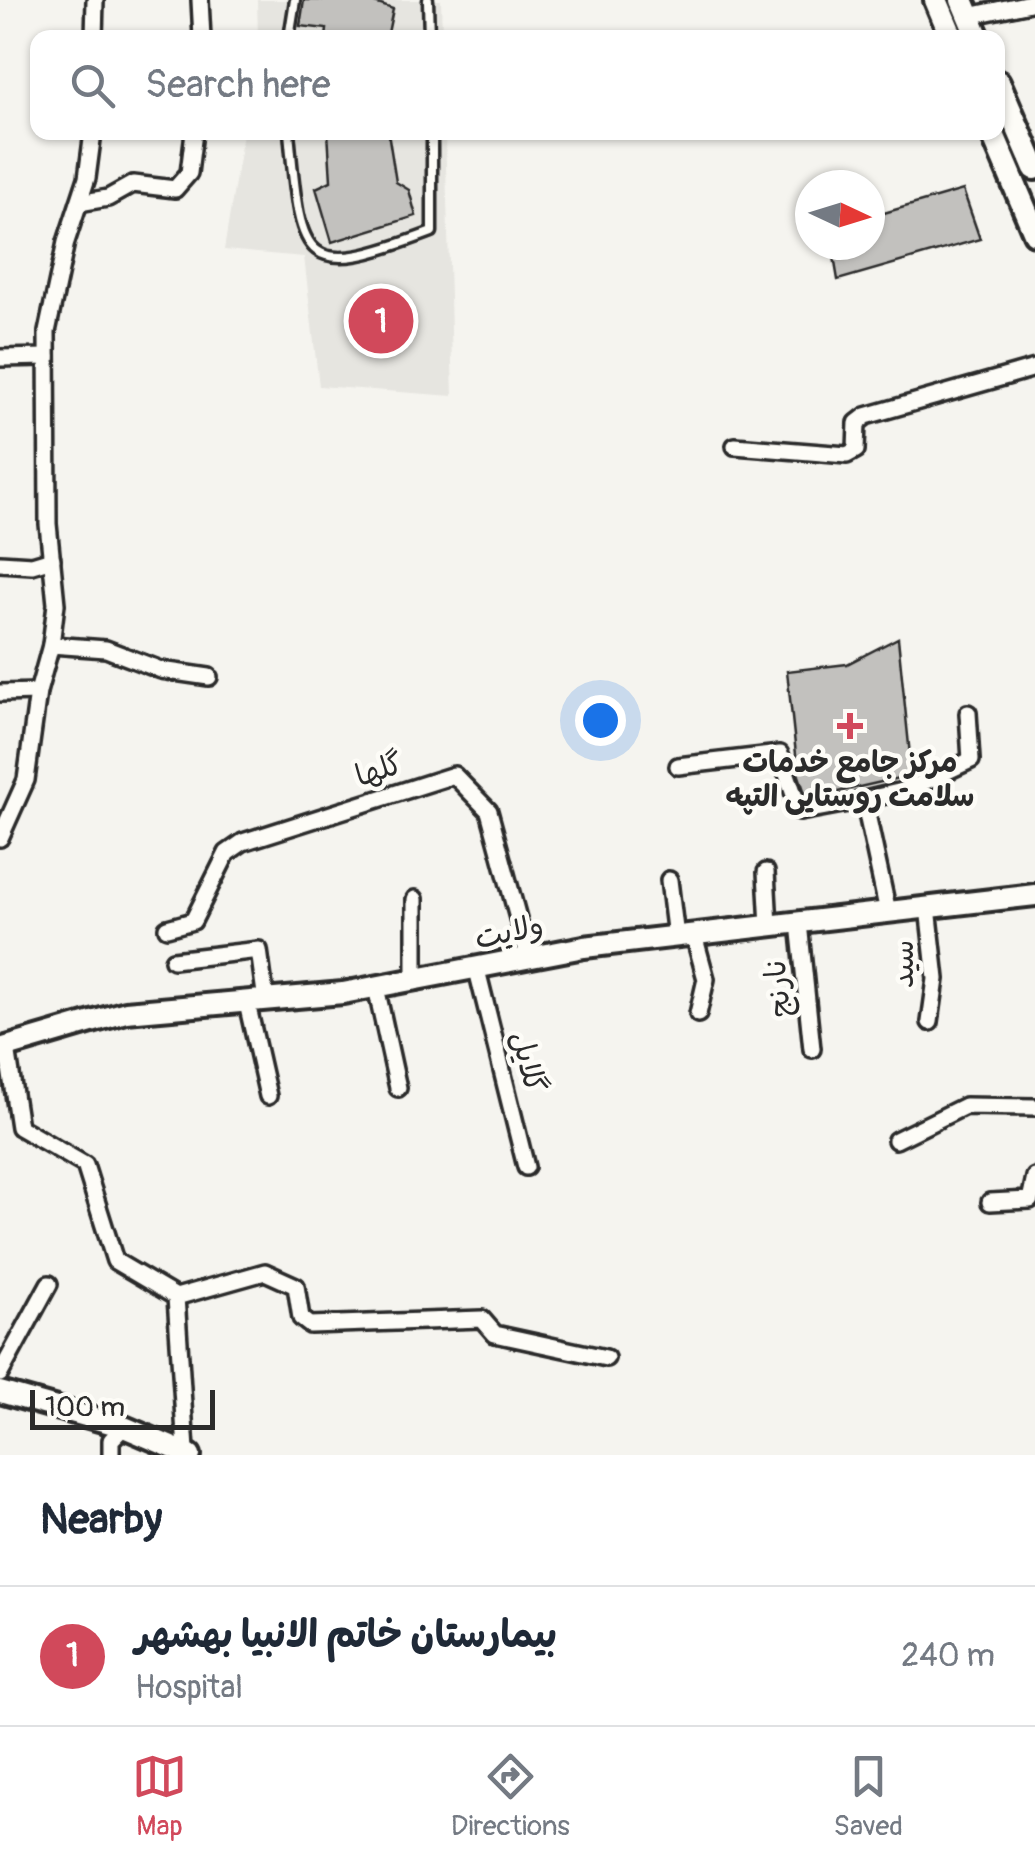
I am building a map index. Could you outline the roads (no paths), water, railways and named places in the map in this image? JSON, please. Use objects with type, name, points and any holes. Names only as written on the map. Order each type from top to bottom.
[{"type":"main road","points":[[936,0],[949,30]]},
{"type":"main road","points":[[1005,98],[1035,167]]},
{"type":"main road","points":[[995,140],[1035,233]]},
{"type":"street","points":[[94,30],[95,0]]},
{"type":"street","points":[[200,0],[202,30]]},
{"type":"street","points":[[970,18],[1035,2]]},
{"type":"street","points":[[0,838],[26,780],[38,692],[51,645],[56,604],[48,524],[50,314],[88,178],[91,140]]},
{"type":"street","points":[[79,203],[108,198],[133,184],[175,188],[189,174],[193,140]]},
{"type":"street","points":[[0,358],[47,357]]},
{"type":"street","points":[[735,446],[848,455],[856,450],[857,424],[866,416],[1035,368]]},
{"type":"street","points":[[0,563],[32,564],[52,559]]},
{"type":"street","points":[[51,645],[106,649],[161,670],[208,676]]},
{"type":"street","points":[[0,693],[38,692]]},
{"type":"street","points":[[678,766],[780,754],[800,812],[906,790],[971,760],[968,713]]},
{"type":"street","name":"گلها","points":[[168,928],[194,922],[226,853],[243,842],[454,775],[489,811],[529,959]]},
{"type":"street","points":[[864,800],[888,912]]},
{"type":"street","points":[[766,872],[769,926]]},
{"type":"street","points":[[669,880],[685,936],[706,980],[698,1014]]},
{"type":"street","name":"ولایت","points":[[4,1049],[126,1012],[376,988],[584,947],[1035,895]]},
{"type":"street","points":[[415,899],[415,982]]},
{"type":"street","name":"سید","points":[[928,907],[936,979],[930,1022]]},
{"type":"street","name":"نارنج","points":[[799,923],[812,1048]]},
{"type":"street","points":[[173,960],[260,950],[256,1002],[268,1096]]},
{"type":"street","name":"گلایل","points":[[477,970],[526,1167]]},
{"type":"street","points":[[376,988],[398,1088]]},
{"type":"street","points":[[4,1049],[20,1127],[85,1165],[115,1261],[176,1297],[265,1272],[296,1286],[301,1318],[310,1325],[482,1319],[496,1334],[606,1358]]},
{"type":"street","points":[[896,1140],[965,1106],[1035,1106]]},
{"type":"street","points":[[990,1202],[1030,1200],[1035,1177]]},
{"type":"street","points":[[0,1374],[49,1284]]},
{"type":"street","points":[[0,1392],[124,1427],[188,1453],[176,1297]]},
{"type":"street","points":[[111,1455],[110,1440],[124,1427]]},
{"type":"lane","points":[[291,30],[295,0]]},
{"type":"lane","points":[[428,0],[429,30]]},
{"type":"lane","points":[[290,140],[297,218],[305,236],[316,250],[345,261],[432,232],[432,140]]},
{"type":"place","name":"بیمارستان خاتم الانبیا بهشهر","points":[[381,321]]},
{"type":"place","name":"مرکز جامع خدمات سلامت روستایی التپه","points":[[850,726]]}]
